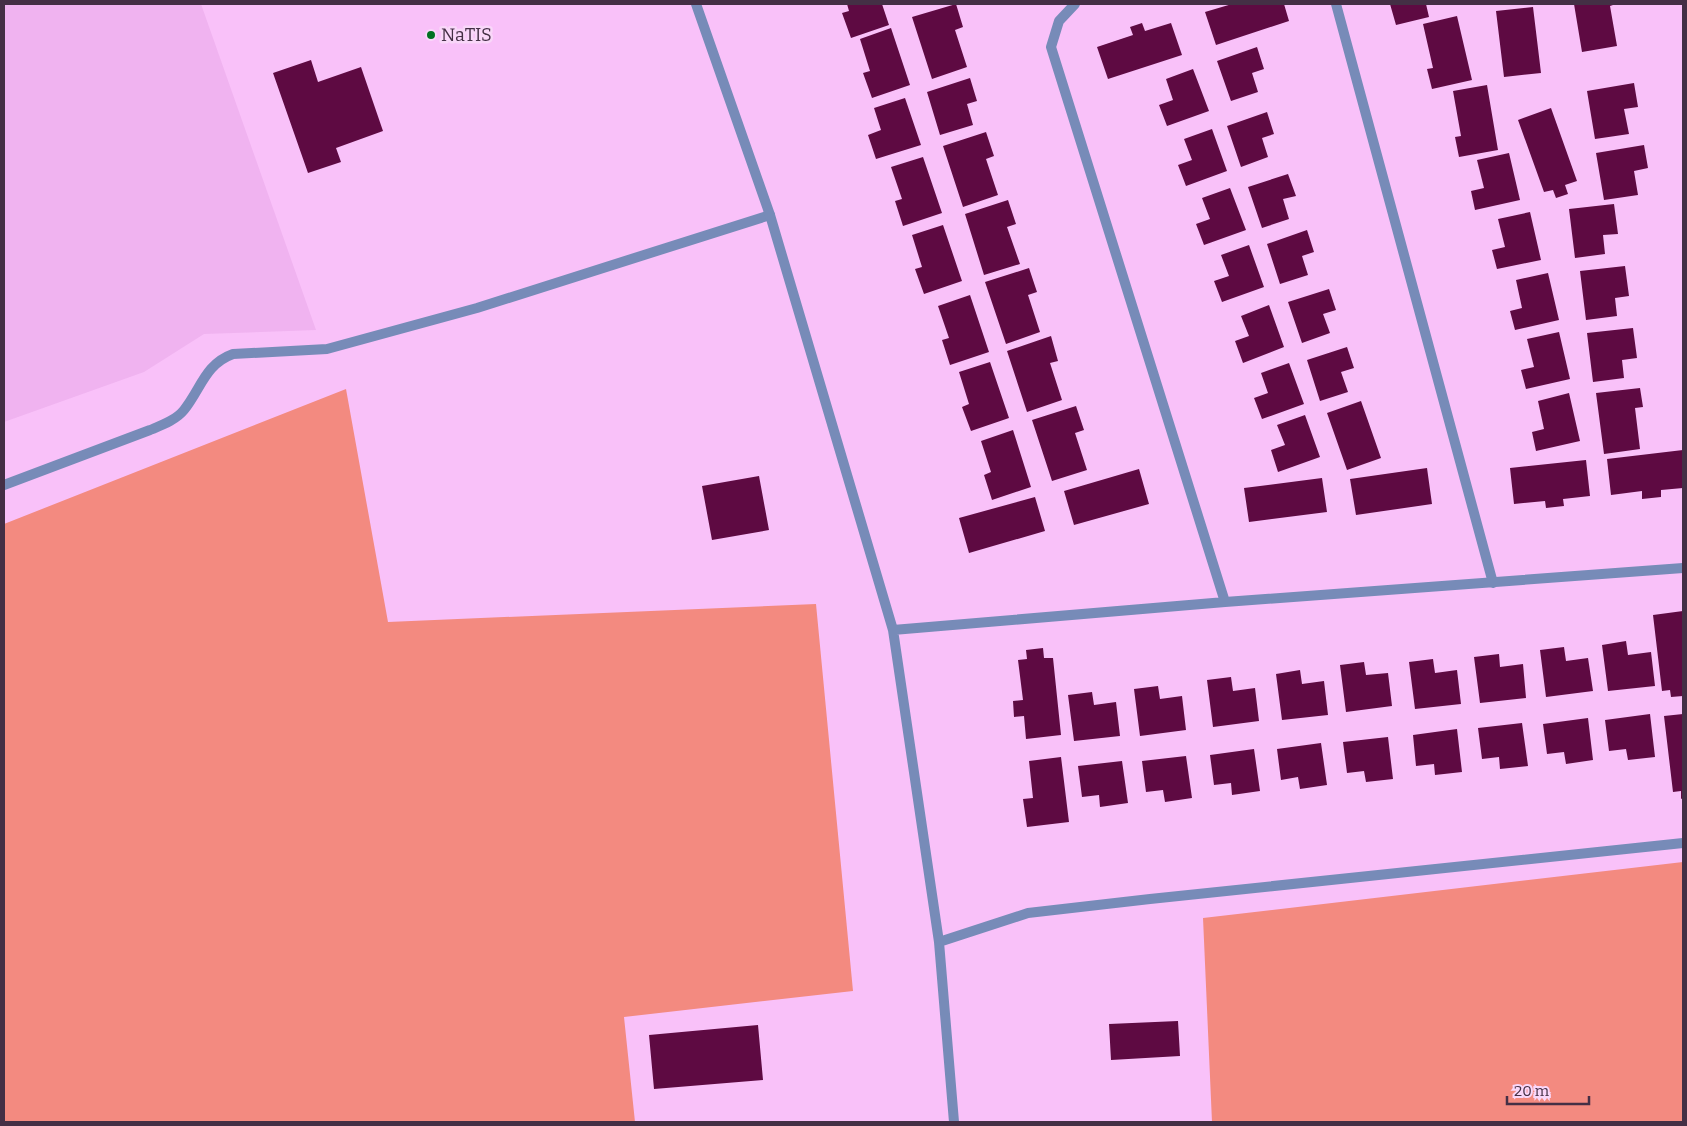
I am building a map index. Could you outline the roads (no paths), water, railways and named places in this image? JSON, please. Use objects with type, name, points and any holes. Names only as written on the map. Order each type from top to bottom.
[{"type":"street","points":[[696,4],[770,215],[893,630],[939,942],[954,1122]]},
{"type":"street","points":[[1075,4],[1059,21],[1051,46],[1225,602]]},
{"type":"street","points":[[1336,4],[1493,583]]},
{"type":"street","points":[[4,485],[150,430],[174,419],[184,411],[214,365],[222,358],[233,354],[327,350],[477,308],[770,215]]},
{"type":"street","points":[[893,630],[1225,602],[1683,568]]},
{"type":"street","points":[[939,942],[1028,913],[1170,896],[1683,843]]},
{"type":"place","name":"NaTIS","points":[[431,35]]}]
